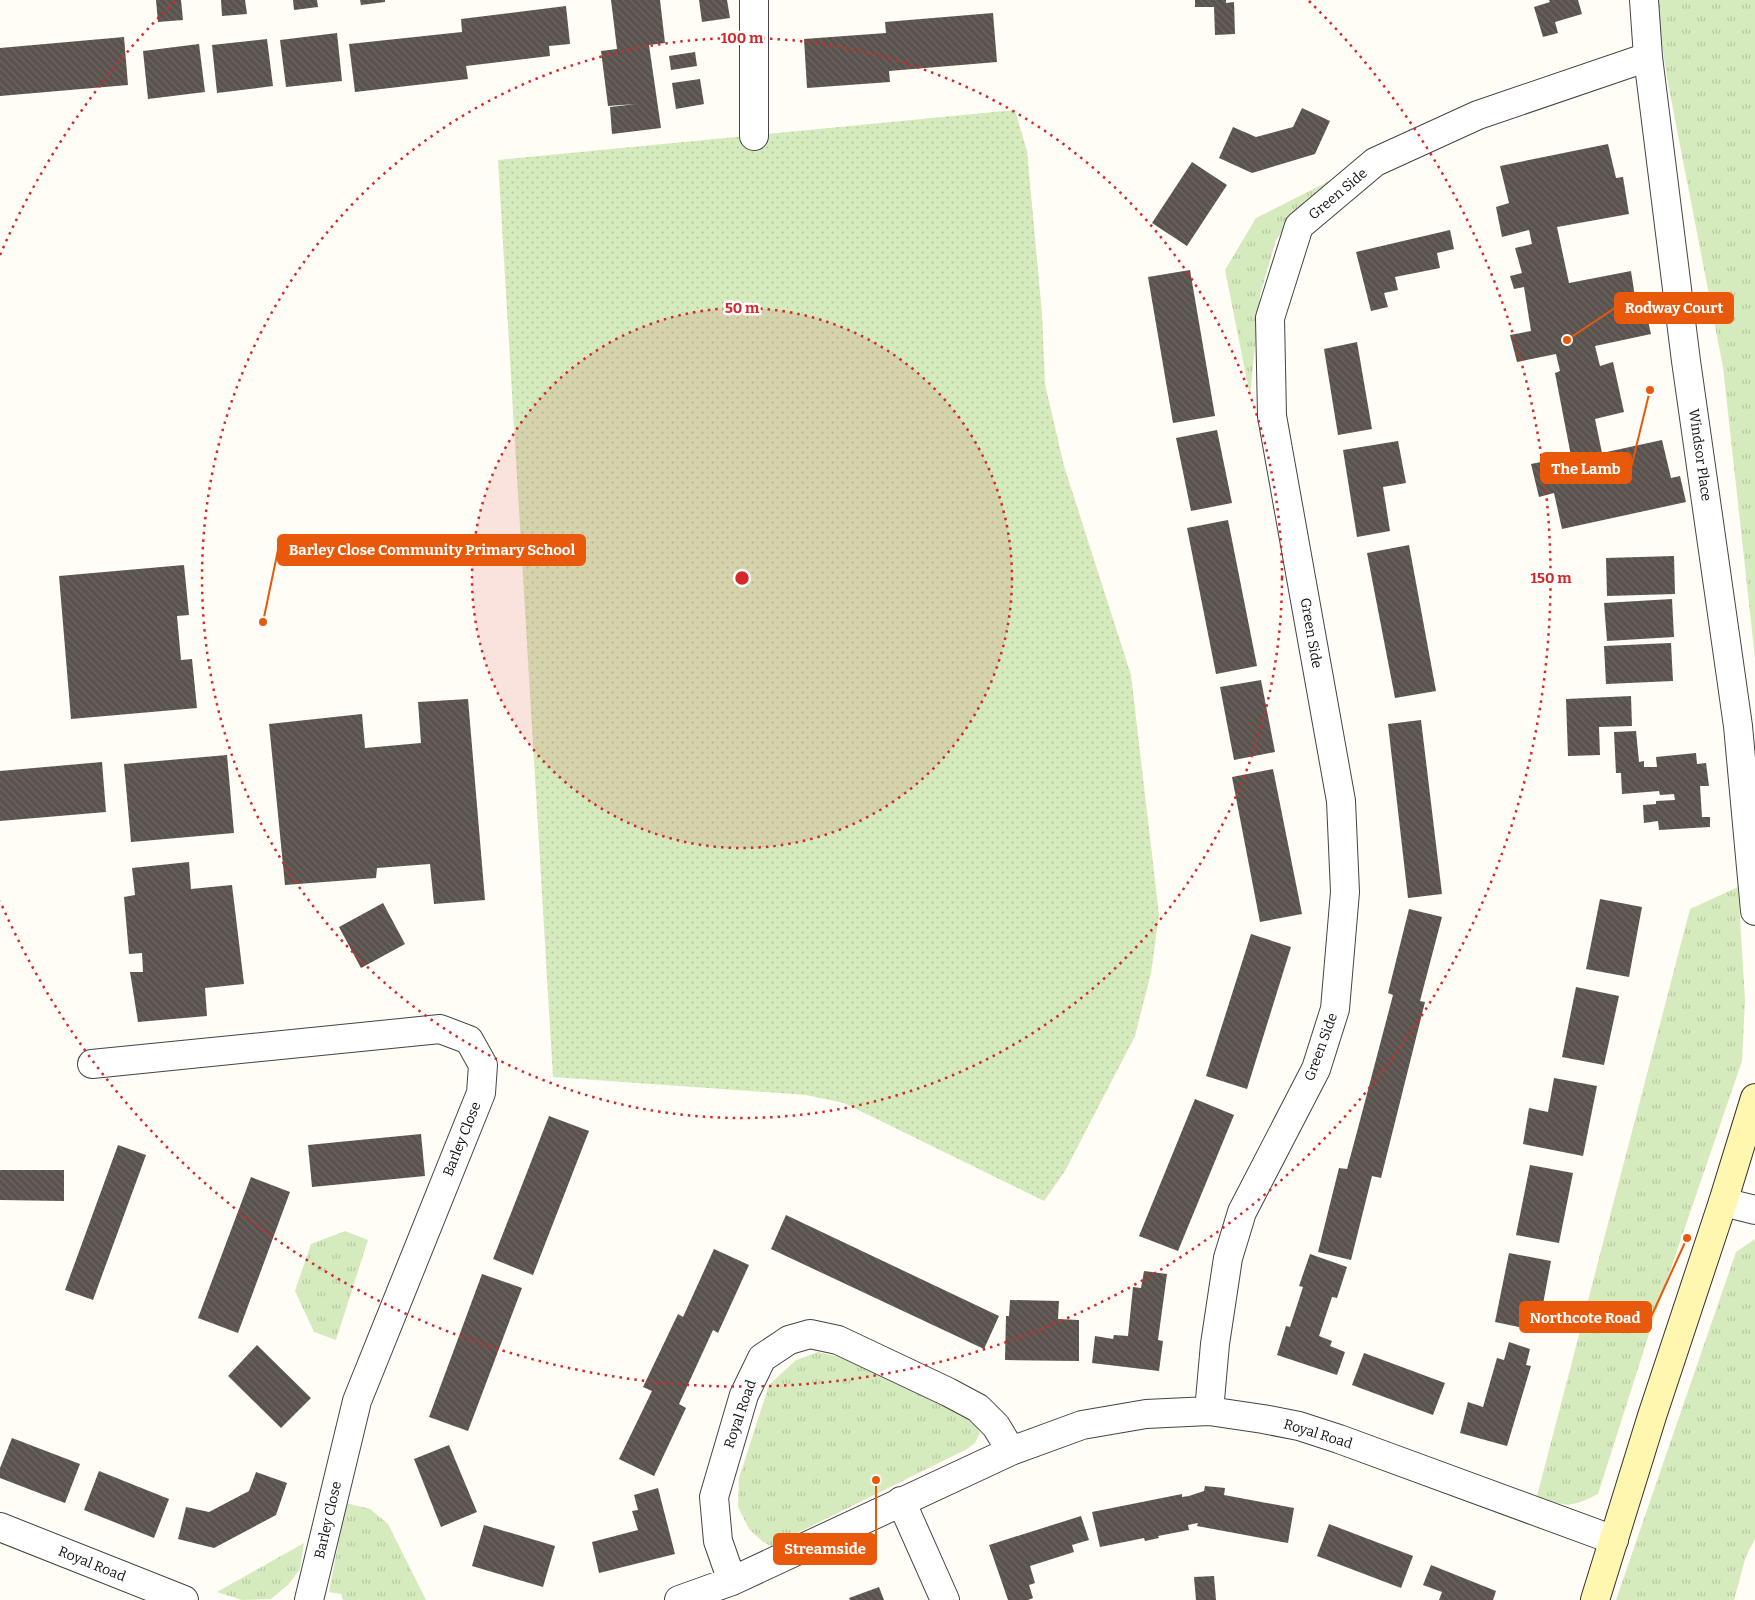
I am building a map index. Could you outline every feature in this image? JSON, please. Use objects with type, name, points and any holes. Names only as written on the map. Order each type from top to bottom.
[{"type":"street","points":[[754,0],[754,136]]},
{"type":"street","name":"Windsor Place","points":[[1644,0],[1648,57],[1686,361],[1738,726],[1755,911]]},
{"type":"street","name":"Green Side","points":[[1209,1411],[1215,1344],[1228,1258],[1242,1212],[1316,1069],[1335,1009],[1345,892],[1341,801],[1272,416],[1270,318],[1296,235],[1300,226],[1375,162],[1478,115],[1648,57]]},
{"type":"street","name":"Barley Close","points":[[92,1064],[440,1029],[469,1040],[483,1066],[481,1093],[357,1401],[309,1600]]},
{"type":"street","points":[[1594,1600],[1655,1408],[1724,1202],[1755,1098]]},
{"type":"street","points":[[1724,1202],[1755,1210]]},
{"type":"street","name":"Royal Road","points":[[732,1581],[718,1541],[714,1497],[744,1394],[762,1358],[789,1340],[810,1334],[838,1340],[948,1392],[978,1408],[996,1426],[1011,1451]]},
{"type":"street","name":"Royal Road","points":[[679,1600],[732,1581],[1011,1451],[1082,1425],[1146,1414],[1209,1411],[1290,1424],[1339,1439],[1614,1540]]},
{"type":"street","points":[[901,1501],[944,1600]]},
{"type":"street","name":"Royal Road","points":[[0,1528],[184,1600]]},
{"type":"green space","points":[[1659,0],[1755,0],[1755,658],[1723,367],[1667,78],[1658,19]]},
{"type":"green space","points":[[1015,110],[1027,151],[1042,314],[1045,384],[1064,466],[1131,675],[1159,915],[1151,973],[1135,1036],[1065,1171],[1044,1201],[844,1103],[806,1095],[553,1077],[498,160]]},
{"type":"green space","points":[[1341,175],[1302,206],[1276,240],[1260,295],[1250,396],[1225,270],[1256,218]]},
{"type":"green space","points":[[1738,887],[1745,1000],[1742,1061],[1657,1309],[1598,1494],[1574,1504],[1555,1502],[1537,1496],[1690,909]]},
{"type":"green space","points":[[345,1231],[368,1240],[336,1340],[314,1332],[295,1291],[311,1244]]},
{"type":"green space","points":[[1755,1239],[1755,1539],[1746,1556],[1734,1600],[1616,1600],[1736,1252]]},
{"type":"green space","points":[[818,1352],[839,1357],[968,1417],[976,1424],[980,1433],[975,1443],[967,1449],[771,1546],[763,1542],[749,1529],[738,1507],[739,1478],[769,1385],[796,1360]]},
{"type":"green space","points":[[346,1503],[370,1509],[388,1524],[426,1600],[343,1600],[341,1594],[329,1592]]},
{"type":"green space","points":[[304,1543],[300,1569],[288,1585],[271,1599],[242,1600],[217,1592]]},
{"type":"building","points":[[156,0],[181,0],[183,20],[158,22]]},
{"type":"building","points":[[221,0],[245,0],[247,14],[222,16]]},
{"type":"building","points":[[293,0],[317,0],[318,7],[294,10]]},
{"type":"building","points":[[360,0],[385,0],[385,2],[361,5]]},
{"type":"building","points":[[611,0],[660,0],[665,43],[649,45],[661,128],[612,134],[610,107],[636,104],[608,106],[601,51],[617,49]]},
{"type":"building","points":[[699,0],[727,0],[730,18],[702,22]]},
{"type":"building","points":[[1195,0],[1226,0],[1226,3],[1234,2],[1235,34],[1215,35],[1214,7],[1195,7]]},
{"type":"building","points":[[1549,0],[1578,0],[1582,14],[1555,22],[1558,33],[1543,37],[1534,7],[1550,2]]},
{"type":"building","points":[[566,6],[570,44],[549,46],[550,56],[466,66],[468,79],[355,92],[349,44],[462,32],[461,19]]},
{"type":"building","points":[[993,13],[997,62],[889,71],[890,82],[807,88],[804,39],[886,33],[885,22]]},
{"type":"building","points":[[337,33],[342,81],[286,87],[280,40]]},
{"type":"building","points":[[124,37],[128,85],[0,96],[0,48]]},
{"type":"building","points":[[267,39],[273,86],[217,93],[212,45]]},
{"type":"building","points":[[199,44],[205,92],[148,99],[143,51]]},
{"type":"building","points":[[695,52],[697,66],[671,70],[669,56]]},
{"type":"building","points":[[700,79],[704,104],[676,109],[672,83]]},
{"type":"building","points":[[1302,108],[1330,121],[1315,154],[1252,173],[1219,158],[1233,127],[1256,137],[1293,127]]},
{"type":"building","points":[[1608,144],[1616,178],[1623,177],[1629,214],[1557,227],[1569,283],[1631,271],[1637,310],[1645,308],[1651,334],[1595,346],[1600,366],[1613,362],[1624,412],[1595,419],[1602,453],[1662,440],[1671,478],[1680,476],[1686,502],[1562,529],[1554,493],[1539,497],[1531,464],[1571,456],[1555,373],[1560,371],[1556,354],[1517,362],[1510,335],[1531,331],[1524,287],[1514,289],[1510,276],[1522,273],[1515,248],[1532,244],[1529,230],[1502,237],[1496,207],[1509,203],[1500,166]]},
{"type":"building","points":[[1192,162],[1227,185],[1187,246],[1152,223]]},
{"type":"building","points":[[1450,230],[1454,249],[1437,253],[1440,268],[1395,277],[1398,290],[1384,293],[1388,307],[1371,311],[1356,252]]},
{"type":"building","points":[[1190,270],[1215,416],[1173,423],[1148,277]]},
{"type":"building","points":[[1357,342],[1372,429],[1338,435],[1324,349]]},
{"type":"building","points":[[1217,430],[1232,503],[1191,511],[1176,438]]},
{"type":"building","points":[[1398,441],[1406,483],[1383,487],[1390,531],[1357,537],[1343,450]]},
{"type":"building","points":[[1228,520],[1257,666],[1216,674],[1187,528]]},
{"type":"building","points":[[1409,545],[1436,691],[1395,698],[1367,553]]},
{"type":"building","points":[[1674,556],[1675,594],[1607,596],[1606,558]]},
{"type":"building","points":[[184,565],[189,615],[177,616],[181,660],[192,659],[197,708],[71,719],[59,576]]},
{"type":"building","points":[[1672,599],[1674,637],[1607,641],[1604,603]]},
{"type":"building","points":[[1671,643],[1673,681],[1606,684],[1604,646]]},
{"type":"building","points":[[1261,680],[1275,752],[1234,760],[1220,687]]},
{"type":"building","points":[[1631,696],[1632,726],[1599,727],[1600,755],[1568,756],[1566,699]]},
{"type":"building","points":[[468,699],[485,900],[434,904],[430,864],[377,868],[376,878],[285,885],[269,724],[362,714],[365,748],[421,743],[418,702]]},
{"type":"building","points":[[1421,720],[1442,894],[1408,898],[1388,724]]},
{"type":"building","points":[[1636,731],[1639,762],[1644,761],[1644,767],[1657,767],[1656,757],[1696,753],[1697,764],[1706,763],[1709,786],[1700,786],[1702,817],[1710,817],[1710,827],[1659,830],[1658,821],[1644,823],[1643,805],[1656,804],[1656,801],[1675,800],[1674,794],[1660,795],[1659,791],[1622,794],[1621,773],[1616,773],[1614,732]]},
{"type":"building","points":[[227,755],[234,833],[131,842],[124,764]]},
{"type":"building","points":[[102,762],[106,812],[0,821],[0,771]]},
{"type":"building","points":[[1273,769],[1302,914],[1260,922],[1232,777]]},
{"type":"building","points":[[189,862],[191,889],[232,885],[244,984],[205,988],[207,1016],[138,1022],[130,972],[143,972],[142,953],[129,954],[124,897],[135,895],[132,868]]},
{"type":"building","points":[[1600,899],[1642,907],[1629,977],[1586,969]]},
{"type":"building","points":[[383,903],[405,944],[361,968],[339,927]]},
{"type":"building","points":[[1409,909],[1442,917],[1420,1001],[1425,1002],[1381,1178],[1372,1176],[1351,1260],[1318,1252],[1339,1168],[1347,1169],[1358,1128],[1393,995],[1388,993]]},
{"type":"building","points":[[1251,934],[1291,947],[1247,1089],[1206,1076]]},
{"type":"building","points":[[1576,987],[1619,996],[1604,1065],[1562,1057]]},
{"type":"building","points":[[1554,1078],[1597,1086],[1583,1156],[1523,1144],[1529,1108],[1548,1112]]},
{"type":"building","points":[[1195,1099],[1234,1115],[1178,1251],[1139,1236]]},
{"type":"building","points":[[549,1116],[589,1131],[533,1275],[493,1259]]},
{"type":"building","points":[[421,1134],[425,1176],[312,1187],[308,1145]]},
{"type":"building","points":[[118,1145],[146,1155],[93,1300],[65,1290]]},
{"type":"building","points":[[1530,1165],[1573,1173],[1559,1243],[1516,1235]]},
{"type":"building","points":[[0,1170],[64,1170],[64,1201],[0,1200]]},
{"type":"building","points":[[251,1177],[290,1192],[238,1333],[198,1318]]},
{"type":"building","points":[[786,1215],[999,1316],[984,1349],[771,1249]]},
{"type":"building","points":[[714,1249],[749,1265],[718,1333],[713,1330],[679,1404],[686,1408],[654,1476],[619,1459],[652,1391],[643,1387],[678,1314],[683,1317]]},
{"type":"building","points":[[1509,1253],[1551,1261],[1538,1331],[1495,1322]]},
{"type":"building","points":[[1310,1254],[1347,1267],[1337,1298],[1332,1297],[1319,1336],[1332,1341],[1330,1346],[1345,1352],[1337,1375],[1277,1355],[1286,1326],[1290,1327],[1303,1287],[1299,1286]]},
{"type":"building","points":[[1144,1271],[1167,1274],[1158,1340],[1163,1341],[1159,1371],[1092,1363],[1095,1336],[1113,1339],[1114,1335],[1128,1336],[1133,1287],[1141,1288]]},
{"type":"building","points":[[482,1274],[522,1288],[468,1431],[429,1417]]},
{"type":"building","points":[[1010,1300],[1059,1301],[1058,1319],[1079,1320],[1079,1361],[1005,1360],[1006,1316],[1009,1316]]},
{"type":"building","points":[[1509,1342],[1530,1349],[1526,1365],[1531,1366],[1507,1446],[1460,1433],[1468,1402],[1483,1407],[1497,1358],[1504,1360]]},
{"type":"building","points":[[257,1345],[311,1398],[281,1428],[228,1376]]},
{"type":"building","points":[[1364,1353],[1445,1383],[1433,1415],[1352,1385]]},
{"type":"building","points":[[12,1438],[80,1464],[65,1503],[0,1478],[0,1468]]},
{"type":"building","points":[[449,1445],[477,1512],[441,1527],[414,1459]]},
{"type":"building","points":[[99,1471],[169,1499],[154,1538],[84,1510]]},
{"type":"building","points":[[256,1472],[287,1483],[276,1515],[214,1548],[178,1539],[186,1507],[209,1512],[249,1491]]},
{"type":"building","points":[[1205,1486],[1225,1488],[1224,1495],[1294,1508],[1288,1543],[1197,1526],[1198,1523],[1188,1525],[1189,1530],[1158,1536],[1159,1538],[1145,1541],[1144,1538],[1100,1547],[1092,1512],[1182,1494],[1182,1497],[1189,1496],[1204,1491]]},
{"type":"building","points":[[658,1488],[675,1554],[599,1573],[592,1542],[638,1530],[632,1511],[638,1510],[634,1495]]},
{"type":"building","points":[[1081,1516],[1089,1540],[1072,1545],[1074,1552],[1030,1566],[1035,1583],[1029,1585],[1033,1598],[1028,1600],[1008,1600],[989,1545]]},
{"type":"building","points":[[1329,1524],[1413,1556],[1401,1588],[1317,1556]]},
{"type":"building","points":[[484,1525],[555,1546],[543,1587],[472,1566]]},
{"type":"building","points":[[1431,1565],[1496,1591],[1493,1600],[1439,1600],[1442,1592],[1423,1585]]},
{"type":"building","points":[[1214,1576],[1216,1600],[1196,1600],[1194,1577]]},
{"type":"building","points":[[879,1587],[884,1600],[850,1600],[849,1598]]},
{"type":"place","name":"Rodway Court","points":[[1567,340]]},
{"type":"place","name":"The Lamb","points":[[1650,390]]},
{"type":"place","name":"Barley Close Community Primary School","points":[[263,622]]},
{"type":"place","name":"Northcote Road","points":[[1687,1238]]},
{"type":"place","name":"Streamside","points":[[876,1480]]}]
